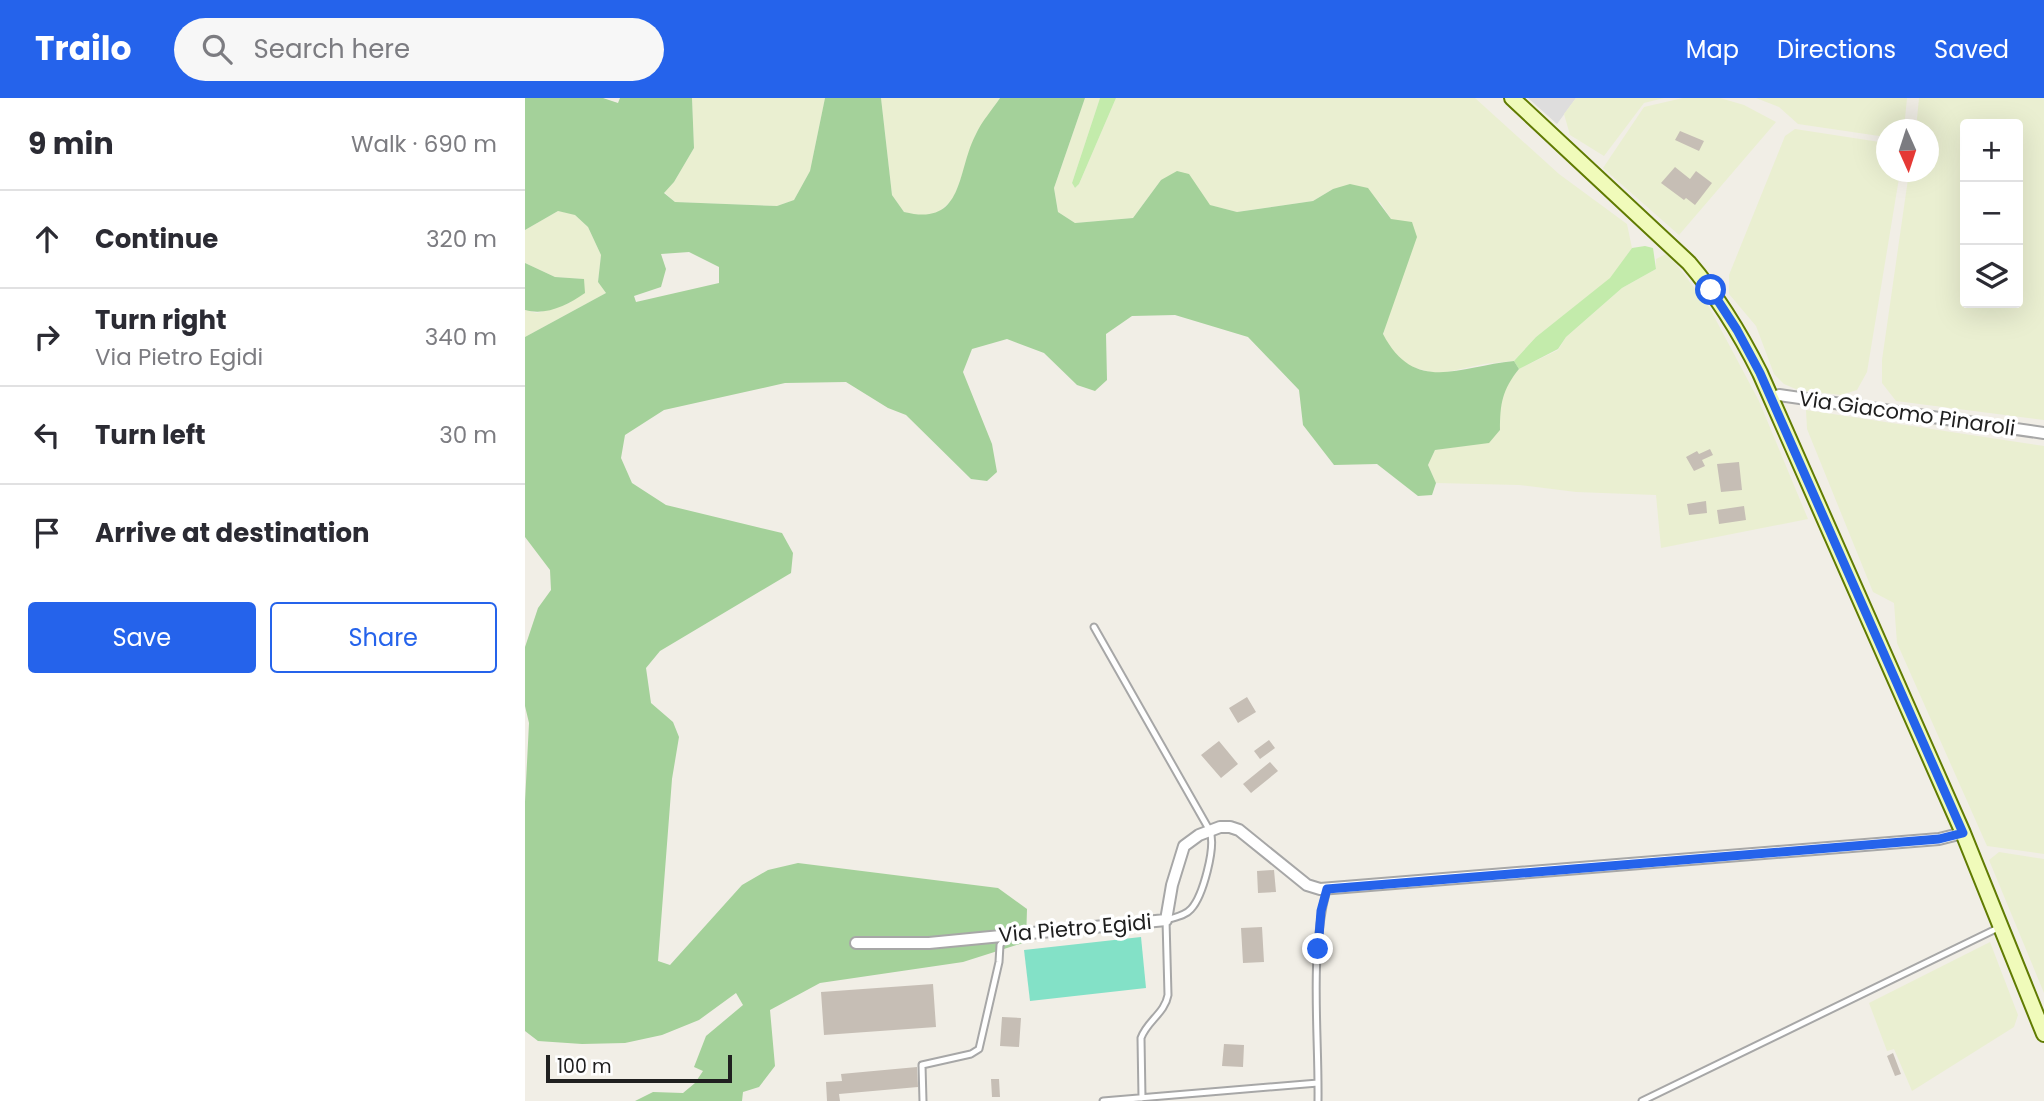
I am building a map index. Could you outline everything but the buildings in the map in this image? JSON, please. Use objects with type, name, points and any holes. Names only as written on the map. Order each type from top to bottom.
[{"type":"main road","points":[[1512,98],[1689,263],[1711,290],[1737,330],[1771,399],[1963,833],[2044,1034]]},
{"type":"street","name":"Via Giacomo Pinaroli","points":[[1771,399],[1779,395],[2044,433]]},
{"type":"street","points":[[1210,831],[1225,827],[1240,830],[1307,885],[1327,889],[1939,839],[1963,833]]},
{"type":"street","name":"Via Pietro Egidi","points":[[856,943],[929,943],[1167,920],[1172,884],[1181,852],[1189,842],[1210,831]]},
{"type":"lane","points":[[1094,627],[1210,831],[1213,845],[1211,859],[1195,905],[1187,913],[1167,920],[1167,1003],[1144,1029],[1141,1038],[1142,1098]]},
{"type":"lane","points":[[1318,1101],[1318,949],[1321,911],[1327,889]]},
{"type":"lane","points":[[1642,1101],[2001,927]]},
{"type":"lane","points":[[923,1101],[922,1065],[971,1054],[979,1049],[999,962],[1000,945],[1008,934]]},
{"type":"lane","points":[[1103,1101],[1318,1083]]},
{"type":"shaded area","points":[[1528,98],[1576,98],[1557,124]]},
{"type":"green space","points":[[525,98],[603,98],[618,103],[620,98],[692,98],[694,148],[674,182],[664,193],[675,202],[777,206],[794,200],[810,171],[825,98],[881,98],[892,195],[904,212],[924,215],[938,211],[948,204],[961,179],[976,134],[1000,98],[1085,98],[1054,188],[1058,212],[1075,223],[1133,218],[1161,180],[1177,171],[1189,174],[1210,205],[1237,212],[1313,201],[1333,189],[1350,184],[1368,188],[1391,219],[1412,222],[1417,237],[1383,334],[1396,353],[1409,365],[1424,371],[1457,371],[1514,361],[1519,369],[1503,398],[1500,430],[1489,443],[1435,450],[1428,465],[1436,483],[1432,495],[1418,496],[1377,464],[1334,465],[1303,425],[1299,390],[1248,337],[1175,315],[1132,316],[1106,334],[1107,380],[1095,391],[1077,385],[1044,353],[1007,339],[972,349],[963,372],[992,444],[997,472],[987,481],[971,479],[906,415],[888,408],[846,382],[785,383],[664,410],[625,435],[621,458],[632,483],[666,505],[782,533],[793,553],[791,573],[660,651],[646,668],[651,703],[673,722],[679,737],[672,779],[658,961],[670,965],[742,885],[768,870],[798,863],[998,888],[1027,909],[1026,942],[963,962],[820,983],[770,1010],[775,1066],[759,1087],[743,1092],[742,1101],[635,1101],[653,1092],[683,1093],[695,1083],[703,1071],[694,1067],[706,1036],[743,1005],[736,993],[699,1020],[662,1035],[625,1043],[538,1041],[525,1031],[525,802],[529,723],[525,706],[525,647],[538,608],[551,590],[550,570],[525,537],[525,337],[606,293],[598,282],[601,255],[588,227],[575,215],[558,211],[525,230]],"holes":[[[689,252],[719,267],[719,283],[636,302],[634,296],[661,287],[666,269],[661,254]]]},
{"type":"green space","points":[[692,98],[825,98],[810,171],[794,200],[777,206],[675,202],[664,192],[674,182],[694,148]]},
{"type":"green space","points":[[881,98],[1000,98],[976,134],[954,198],[937,214],[922,217],[904,212],[892,195]]},
{"type":"green space","points":[[1085,98],[1100,98],[1072,183],[1075,188],[1116,98],[1475,98],[1559,174],[1627,224],[1632,248],[1611,278],[1536,337],[1514,361],[1484,364],[1438,374],[1408,366],[1392,351],[1383,335],[1387,320],[1391,219],[1380,202],[1333,189],[1313,201],[1237,212],[1209,205],[1189,175],[1161,180],[1133,218],[1075,223],[1058,212],[1054,188]]},
{"type":"green space","points":[[1100,98],[1116,98],[1075,188],[1072,183]]},
{"type":"green space","points":[[1576,98],[1664,98],[1644,103],[1604,156],[1570,135],[1564,114]]},
{"type":"green space","points":[[1683,98],[1720,98],[1744,105],[1776,122],[1679,235],[1603,168],[1644,107]]},
{"type":"green space","points":[[1756,98],[1907,98],[1905,119],[1876,119],[1876,136],[1798,124],[1779,107]]},
{"type":"green space","points":[[1919,98],[2044,98],[2044,420],[1896,401],[1882,383],[1882,360],[1908,182],[1939,182],[1939,119],[1917,119]]},
{"type":"green space","points":[[1795,129],[1876,141],[1876,182],[1898,182],[1867,372],[1857,390],[1841,395],[1798,390],[1784,384],[1774,374],[1756,326],[1729,294],[1729,275],[1785,136]]},
{"type":"green space","points":[[558,211],[574,214],[588,227],[601,255],[598,282],[606,293],[525,337],[525,310],[537,313],[570,303],[583,279],[555,277],[525,263],[525,230]]},
{"type":"green space","points":[[1632,248],[1653,248],[1656,269],[1622,288],[1566,337],[1558,349],[1519,369],[1514,361],[1536,337],[1610,278]]},
{"type":"green space","points":[[1666,254],[1709,307],[1759,401],[1808,519],[1661,548],[1656,495],[1576,492],[1519,485],[1436,483],[1428,465],[1435,450],[1489,442],[1500,430],[1500,407],[1507,384],[1519,369],[1558,350],[1566,337],[1622,288],[1656,269],[1656,259]]},
{"type":"green space","points":[[525,263],[555,277],[584,279],[585,293],[557,308],[541,312],[525,310]]},
{"type":"green space","points":[[1806,410],[2044,446],[2044,854],[1987,846],[1897,643],[1894,603],[1873,592],[1807,429]]},
{"type":"green space","points":[[1999,852],[2044,859],[2044,993],[1989,860]]},
{"type":"green space","points":[[1141,937],[1146,988],[1030,1001],[1024,950]]},
{"type":"green space","points":[[1990,942],[2018,1015],[2014,1027],[1912,1091],[1894,1049],[1887,1051],[1869,1003]]},
{"type":"route","points":[[1318,949],[1321,911],[1327,889],[1939,839],[1963,833],[1760,373],[1711,290]]}]
